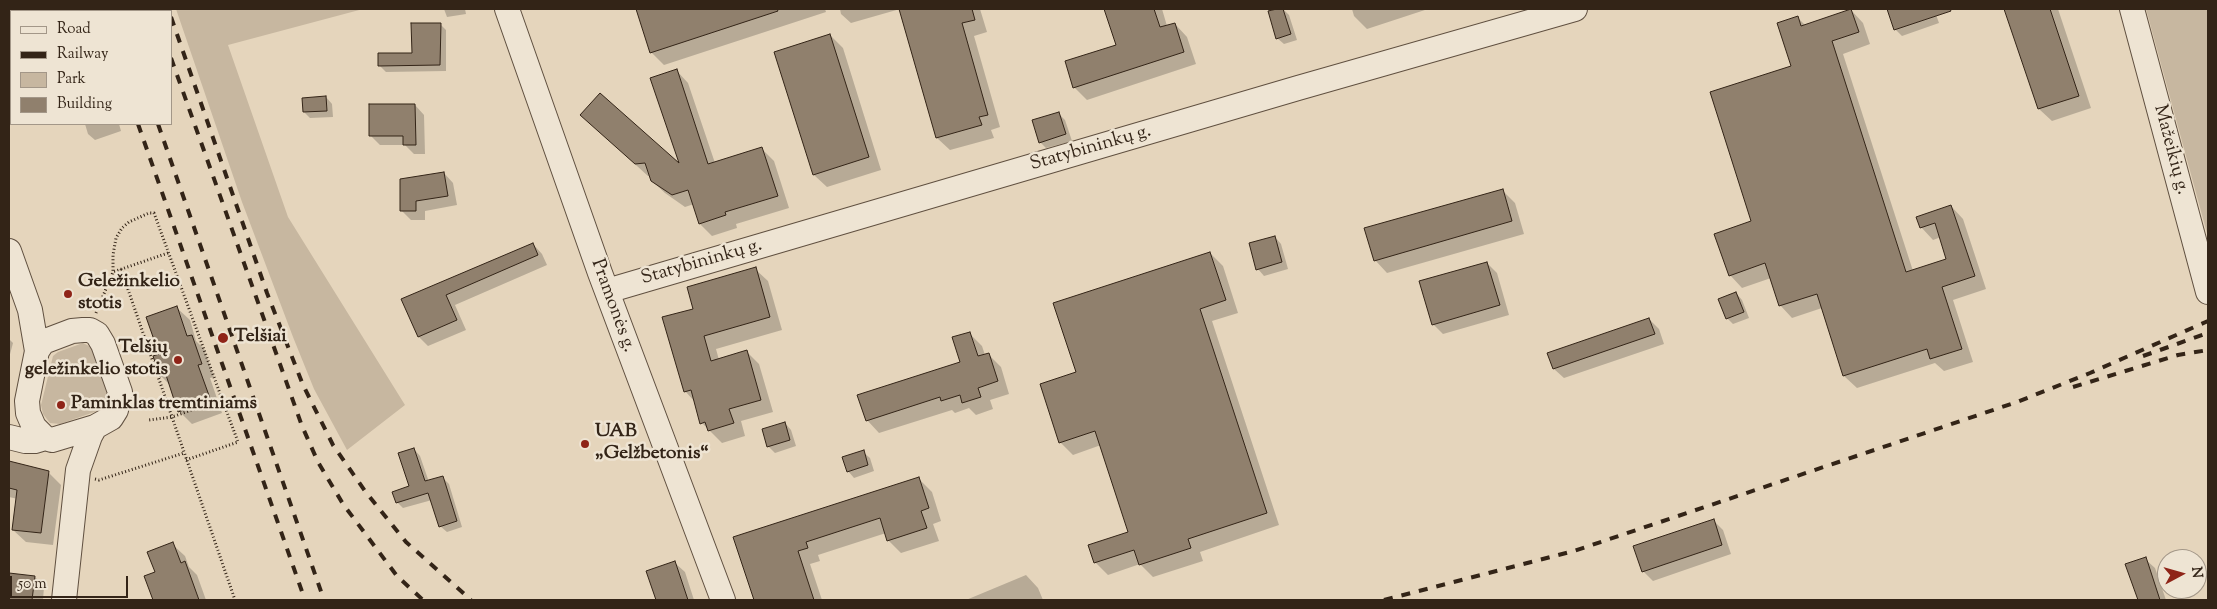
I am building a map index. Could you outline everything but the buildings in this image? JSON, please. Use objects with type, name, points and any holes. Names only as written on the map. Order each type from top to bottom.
[{"type":"street","name":"Pramonės g.","points":[[507,9],[607,291],[723,600]]},
{"type":"street","name":"Statybininkų g.","points":[[607,291],[1298,88],[1575,9]]},
{"type":"street","name":"Mažeikių g.","points":[[2132,9],[2208,292]]},
{"type":"street","points":[[9,251],[30,310],[36,351],[26,401],[28,413],[34,427],[72,460],[78,473]]},
{"type":"street","points":[[9,437],[25,441],[49,439],[95,427],[111,418],[116,410],[120,392],[103,344],[97,334],[59,328],[30,310]]},
{"type":"street","points":[[36,351],[43,342],[81,331]]},
{"type":"street","points":[[9,416],[26,401]]},
{"type":"street","points":[[64,600],[78,473],[90,436],[95,427]]},
{"type":"path","points":[[81,331],[113,272],[116,238],[122,228],[128,222],[149,213],[154,213],[238,442],[186,460]]},
{"type":"path","points":[[113,272],[168,253]]},
{"type":"path","points":[[121,270],[234,600]]},
{"type":"path","points":[[149,420],[172,417],[222,398]]},
{"type":"path","points":[[78,473],[99,480],[184,453]]},
{"type":"green space","points":[[176,9],[363,9],[228,45],[288,217],[405,405],[347,450],[314,389],[293,337],[242,202]]},
{"type":"green space","points":[[2146,9],[2208,9],[2208,237]]},
{"type":"green space","points":[[83,343],[93,348],[110,399],[103,409],[60,424],[50,423],[43,414],[41,405],[53,356],[58,352]]},
{"type":"railway","points":[[172,20],[267,293],[303,385],[333,445],[365,491],[406,542],[471,600]]},
{"type":"railway","points":[[172,61],[302,426],[318,462],[343,504],[397,576],[423,600]]},
{"type":"railway","points":[[138,125],[305,600]]},
{"type":"railway","points":[[158,125],[324,600]]},
{"type":"railway","points":[[1384,600],[1574,551],[2017,402],[2090,373],[2208,321]]},
{"type":"railway","points":[[2143,356],[2208,333]]},
{"type":"railway","points":[[2073,387],[2178,355],[2208,350]]},
{"type":"place","name":"Geležinkelio stotis","points":[[68,294]]},
{"type":"place","name":"Telšiai","points":[[223,338]]},
{"type":"place","name":"Telšių geležinkelio stotis","points":[[178,360]]},
{"type":"place","name":"Paminklas tremtiniams","points":[[61,405]]},
{"type":"place","name":"UAB „Gelžbetonis“","points":[[585,444]]}]
